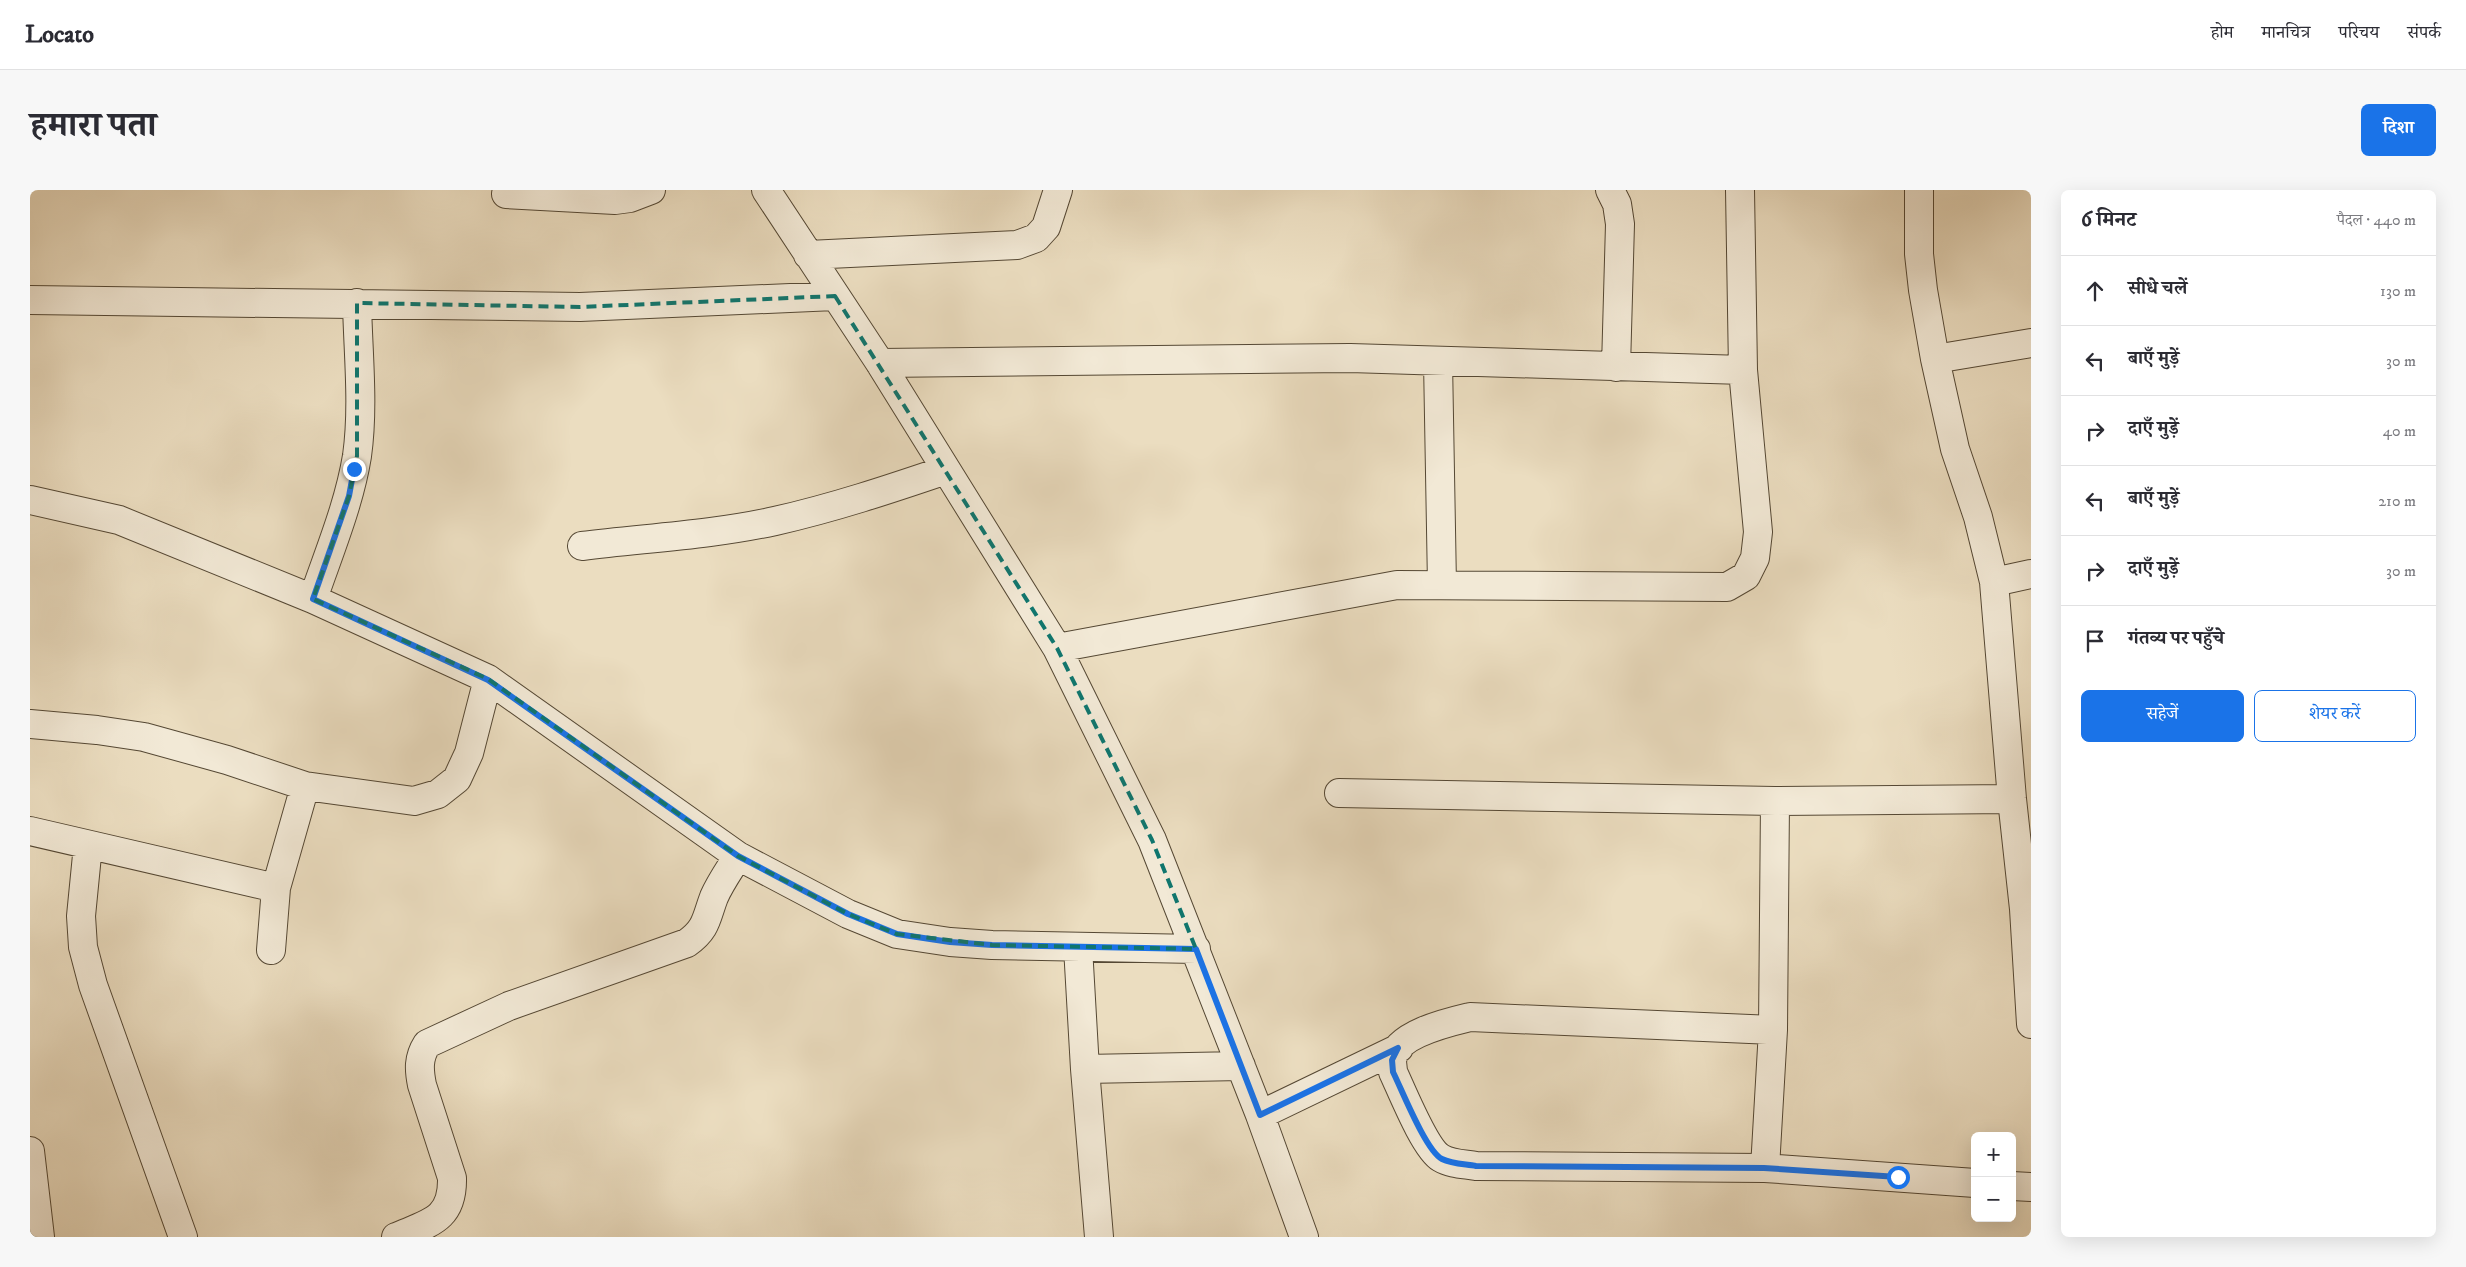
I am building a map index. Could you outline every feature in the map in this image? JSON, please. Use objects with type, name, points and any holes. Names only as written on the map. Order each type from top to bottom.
[{"type":"street","points":[[506,194],[615,200],[630,198],[651,190]]},
{"type":"street","points":[[766,190],[880,363],[1057,648],[1152,840],[1260,1115],[1304,1237]]},
{"type":"street","points":[[808,255],[1016,245],[1036,238],[1046,227],[1058,190]]},
{"type":"street","points":[[1610,190],[1617,204],[1620,224],[1616,367]]},
{"type":"street","points":[[1057,648],[1397,585],[1699,588],[1727,587],[1746,576],[1755,558],[1758,532],[1744,370],[1740,190]]},
{"type":"street","points":[[1919,190],[1919,254],[1935,359],[1955,448],[1978,517],[1994,582],[2012,799],[2024,909],[2031,1024]]},
{"type":"street","points":[[30,300],[357,303],[580,308],[835,296]]},
{"type":"street","points":[[313,599],[349,496],[357,456],[360,422],[357,303]]},
{"type":"street","points":[[1935,359],[2031,343]]},
{"type":"street","points":[[880,363],[1350,358],[1744,370]]},
{"type":"street","points":[[1438,361],[1442,585]]},
{"type":"street","points":[[582,546],[714,531],[774,521],[871,495],[946,470]]},
{"type":"street","points":[[30,500],[119,520],[313,599],[488,680],[738,856],[848,914],[897,934],[950,942],[1196,949]]},
{"type":"street","points":[[1994,582],[2031,574]]},
{"type":"street","points":[[30,724],[97,730],[144,737],[227,760],[305,786],[414,801],[438,794],[458,778],[469,753],[488,680]]},
{"type":"street","points":[[271,950],[276,888],[305,786]]},
{"type":"street","points":[[1339,793],[1775,801],[2012,799]]},
{"type":"street","points":[[1764,1168],[1773,1030],[1775,801]]},
{"type":"street","points":[[30,831],[276,888]]},
{"type":"street","points":[[88,844],[81,916],[83,947],[93,984],[183,1237]]},
{"type":"street","points":[[396,1237],[434,1221],[443,1214],[449,1204],[452,1190],[452,1178],[420,1077],[420,1060],[427,1044],[510,1006],[687,943],[698,935],[705,924],[714,898],[738,856]]},
{"type":"street","points":[[1078,947],[1085,1069],[1099,1237]]},
{"type":"street","points":[[1260,1115],[1398,1048],[1417,1034],[1446,1022],[1470,1017],[1773,1030]]},
{"type":"street","points":[[1398,1048],[1392,1060],[1393,1072],[1430,1148],[1441,1158],[1448,1161],[1476,1166],[1764,1168],[1971,1183]]},
{"type":"street","points":[[1085,1069],[1241,1066]]},
{"type":"street","points":[[30,1151],[40,1237]]},
{"type":"street","points":[[2016,1186],[2031,1187]]},
{"type":"highlighted area","points":[[835,296],[1057,648],[1152,840],[1196,949],[992,945],[897,934],[848,914],[738,856],[488,679],[313,599],[349,496],[357,456],[357,303],[580,307]]},
{"type":"route","points":[[354,469],[349,496],[313,599],[488,680],[738,856],[848,914],[897,934],[950,942],[992,945],[1196,949],[1260,1115],[1398,1048],[1392,1060],[1393,1072],[1430,1148],[1441,1158],[1455,1163],[1476,1166],[1764,1168],[1898,1177]]}]
